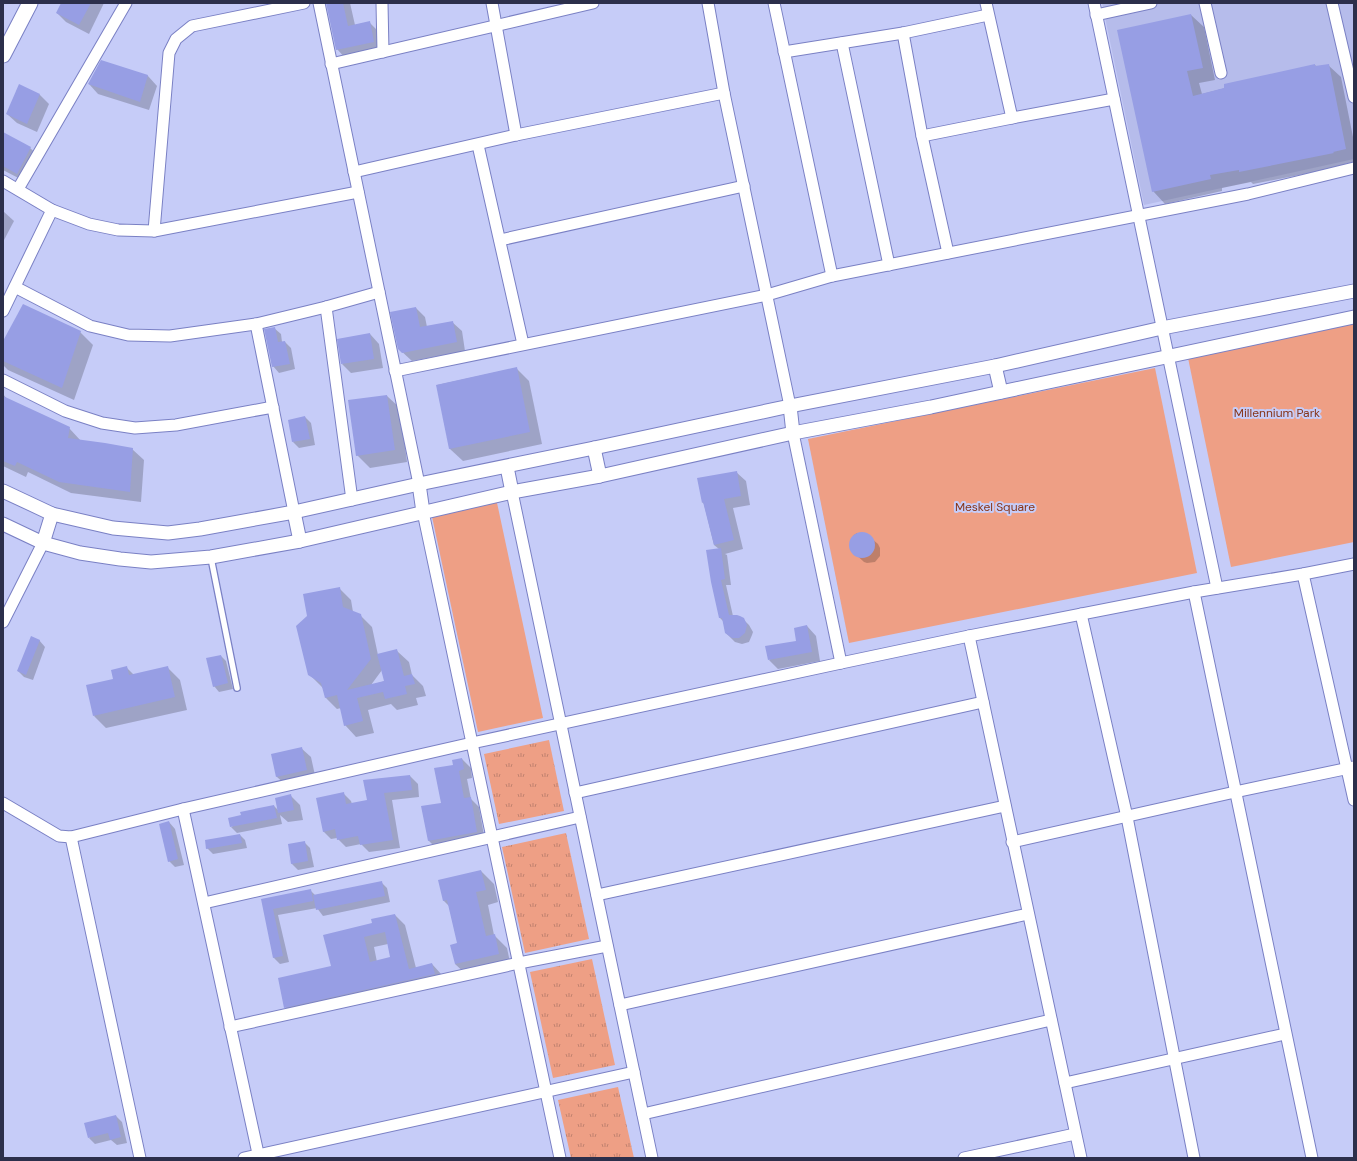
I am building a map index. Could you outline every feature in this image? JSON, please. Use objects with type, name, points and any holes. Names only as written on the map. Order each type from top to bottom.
[{"type":"main road","points":[[3,55],[30,3]]},
{"type":"street","points":[[18,189],[126,3]]},
{"type":"street","points":[[154,231],[169,53],[176,39],[192,26],[304,3]]},
{"type":"street","points":[[319,3],[419,484],[423,512],[560,1158]]},
{"type":"street","points":[[382,3],[383,52]]},
{"type":"street","points":[[492,3],[516,135]]},
{"type":"street","points":[[331,64],[592,3]]},
{"type":"street","points":[[708,3],[724,93],[790,406],[793,433],[841,664]]},
{"type":"street","points":[[774,3],[832,276]]},
{"type":"street","points":[[986,3],[1012,118]]},
{"type":"street","points":[[1094,3],[1217,588]]},
{"type":"street","points":[[1096,15],[1151,3]]},
{"type":"street","points":[[1205,3],[1221,73]]},
{"type":"street","points":[[1332,3],[1354,97]]},
{"type":"street","points":[[784,52],[903,33],[988,15]]},
{"type":"street","points":[[903,33],[922,136],[948,253]]},
{"type":"street","points":[[842,43],[889,265]]},
{"type":"street","points":[[354,172],[478,145],[516,135],[724,93]]},
{"type":"street","points":[[922,136],[1114,99]]},
{"type":"street","points":[[478,145],[523,344]]},
{"type":"street","points":[[395,371],[767,295],[832,276],[1248,194],[1354,168]]},
{"type":"street","points":[[3,181],[52,210],[89,224],[118,230],[154,231],[358,192]]},
{"type":"street","points":[[500,240],[744,186]]},
{"type":"street","points":[[3,311],[52,210]]},
{"type":"street","points":[[15,287],[90,326],[128,335],[170,336],[256,324],[379,292]]},
{"type":"street","points":[[3,490],[52,514],[113,528],[168,533],[200,529],[294,512],[419,484],[507,467],[790,406],[995,366],[1162,328],[1354,291]]},
{"type":"street","points":[[326,307],[352,500]]},
{"type":"street","points":[[3,524],[43,543],[80,552],[120,559],[151,562],[211,557],[300,541],[512,492],[600,476],[793,433],[931,407],[1354,317]]},
{"type":"street","points":[[256,324],[300,541]]},
{"type":"street","points":[[995,366],[1001,392]]},
{"type":"street","points":[[3,380],[65,411],[102,423],[135,428],[176,425],[272,407]]},
{"type":"street","points":[[594,448],[600,476]]},
{"type":"street","points":[[507,467],[652,1158]]},
{"type":"street","points":[[3,622],[43,543],[52,514]]},
{"type":"street","points":[[3,803],[59,836],[70,837],[183,809],[472,743],[968,636],[1194,592],[1354,564]]},
{"type":"street","points":[[1303,574],[1351,768],[1354,800]]},
{"type":"street","points":[[1194,592],[1312,1158]]},
{"type":"street","points":[[1080,614],[1127,817],[1176,1059],[1194,1158]]},
{"type":"street","points":[[968,636],[984,702],[1012,842],[1081,1158]]},
{"type":"street","points":[[575,793],[984,702]]},
{"type":"street","points":[[1012,842],[1235,792],[1351,768]]},
{"type":"street","points":[[596,895],[1005,806]]},
{"type":"street","points":[[183,809],[258,1157]]},
{"type":"street","points":[[204,903],[580,817]]},
{"type":"street","points":[[70,837],[140,1158]]},
{"type":"street","points":[[620,1005],[1028,914]]},
{"type":"street","points":[[230,1027],[607,946]]},
{"type":"street","points":[[643,1114],[1051,1020]]},
{"type":"street","points":[[1065,1083],[1285,1034]]},
{"type":"street","points":[[244,1158],[258,1157],[634,1072]]},
{"type":"street","points":[[964,1158],[1075,1134]]},
{"type":"lane","points":[[211,557],[237,688]]},
{"type":"shaded area","points":[[1102,3],[1354,3],[1354,159],[1144,205]]},
{"type":"green space","name":"Millennium Park","points":[[1354,319],[1354,542],[1231,567],[1187,353]]},
{"type":"green space","name":"Meskel Square","points":[[1155,368],[1197,573],[849,643],[808,439]]},
{"type":"green space","points":[[496,498],[543,718],[478,732],[431,512]]},
{"type":"green space","points":[[549,740],[564,811],[499,824],[484,754]]},
{"type":"green space","points":[[566,833],[589,939],[525,953],[502,847]]},
{"type":"green space","points":[[592,959],[615,1065],[553,1078],[530,972]]},
{"type":"green space","points":[[618,1087],[634,1158],[571,1158],[558,1100]]},
{"type":"building","points":[[61,3],[91,3],[79,25],[56,13]]},
{"type":"building","points":[[326,3],[343,3],[348,26],[370,21],[374,42],[336,50]]},
{"type":"building","points":[[1191,14],[1203,68],[1187,71],[1193,96],[1224,88],[1224,84],[1315,64],[1315,66],[1329,64],[1346,149],[1333,152],[1334,153],[1239,172],[1239,170],[1210,175],[1211,179],[1152,192],[1117,30]]},
{"type":"building","points":[[101,60],[148,75],[140,102],[88,84]]},
{"type":"building","points":[[19,84],[40,94],[27,124],[6,114]]},
{"type":"building","points":[[3,132],[31,147],[17,174],[3,166]]},
{"type":"building","points":[[23,304],[81,331],[62,388],[3,361],[3,341]]},
{"type":"building","points":[[416,307],[420,327],[453,321],[457,342],[402,353],[398,349],[390,312]]},
{"type":"building","points":[[275,327],[278,342],[285,341],[290,364],[272,367],[264,329]]},
{"type":"building","points":[[370,333],[374,359],[341,364],[337,339]]},
{"type":"building","points":[[517,367],[530,432],[449,449],[436,385]]},
{"type":"building","points":[[387,395],[395,450],[356,456],[348,400]]},
{"type":"building","points":[[3,396],[70,427],[68,438],[133,448],[130,492],[59,482],[17,462],[15,466],[3,461]]},
{"type":"building","points":[[305,416],[310,439],[292,442],[288,420]]},
{"type":"building","points":[[737,471],[741,496],[724,499],[734,540],[714,545],[703,502],[702,503],[697,478]]},
{"type":"building","points":[[862,532],[871,536],[875,545],[871,554],[862,558],[853,554],[849,545],[853,536]]},
{"type":"building","points":[[721,548],[725,579],[721,580],[729,615],[737,615],[744,618],[747,625],[745,633],[739,638],[732,638],[725,633],[722,618],[719,618],[711,582],[706,550]]},
{"type":"building","points":[[340,587],[343,607],[361,614],[371,659],[347,690],[384,681],[377,654],[397,649],[404,676],[412,674],[415,684],[405,686],[407,694],[385,699],[383,692],[357,698],[363,721],[344,726],[337,695],[325,698],[321,683],[308,675],[296,626],[307,616],[303,594]]},
{"type":"building","points":[[807,625],[812,652],[768,660],[765,646],[796,641],[794,628]]},
{"type":"building","points":[[31,636],[40,640],[26,675],[17,671]]},
{"type":"building","points":[[221,655],[228,683],[213,687],[206,658]]},
{"type":"building","points":[[127,666],[129,675],[168,666],[175,697],[93,716],[86,685],[113,679],[111,670]]},
{"type":"building","points":[[302,747],[307,770],[276,777],[271,754]]},
{"type":"building","points":[[462,758],[464,769],[459,771],[464,798],[471,797],[477,832],[428,841],[421,806],[441,803],[434,768],[453,765],[452,760]]},
{"type":"building","points":[[410,775],[412,790],[384,793],[393,840],[360,845],[358,836],[337,840],[335,829],[323,832],[316,798],[344,792],[346,804],[367,800],[363,780]]},
{"type":"building","points":[[291,794],[294,810],[278,813],[275,798]]},
{"type":"building","points":[[274,805],[277,818],[230,827],[228,818],[241,815],[240,812]]},
{"type":"building","points":[[169,821],[178,859],[168,862],[159,824]]},
{"type":"building","points":[[240,834],[242,843],[206,849],[205,840]]},
{"type":"building","points":[[305,841],[308,861],[291,864],[288,844]]},
{"type":"building","points":[[481,870],[486,890],[476,892],[486,936],[495,934],[499,954],[455,964],[450,945],[457,943],[447,900],[443,901],[438,880]]},
{"type":"building","points":[[382,881],[385,896],[316,910],[313,895]]},
{"type":"building","points":[[311,889],[313,901],[273,909],[283,956],[273,958],[261,899]]},
{"type":"building","points":[[395,914],[409,969],[432,963],[435,974],[284,1008],[278,978],[331,966],[323,935],[372,923],[371,919]],"holes":[[[385,932],[390,957],[370,962],[364,937]]]},
{"type":"building","points":[[116,1115],[121,1137],[110,1140],[108,1133],[88,1138],[84,1123]]}]
